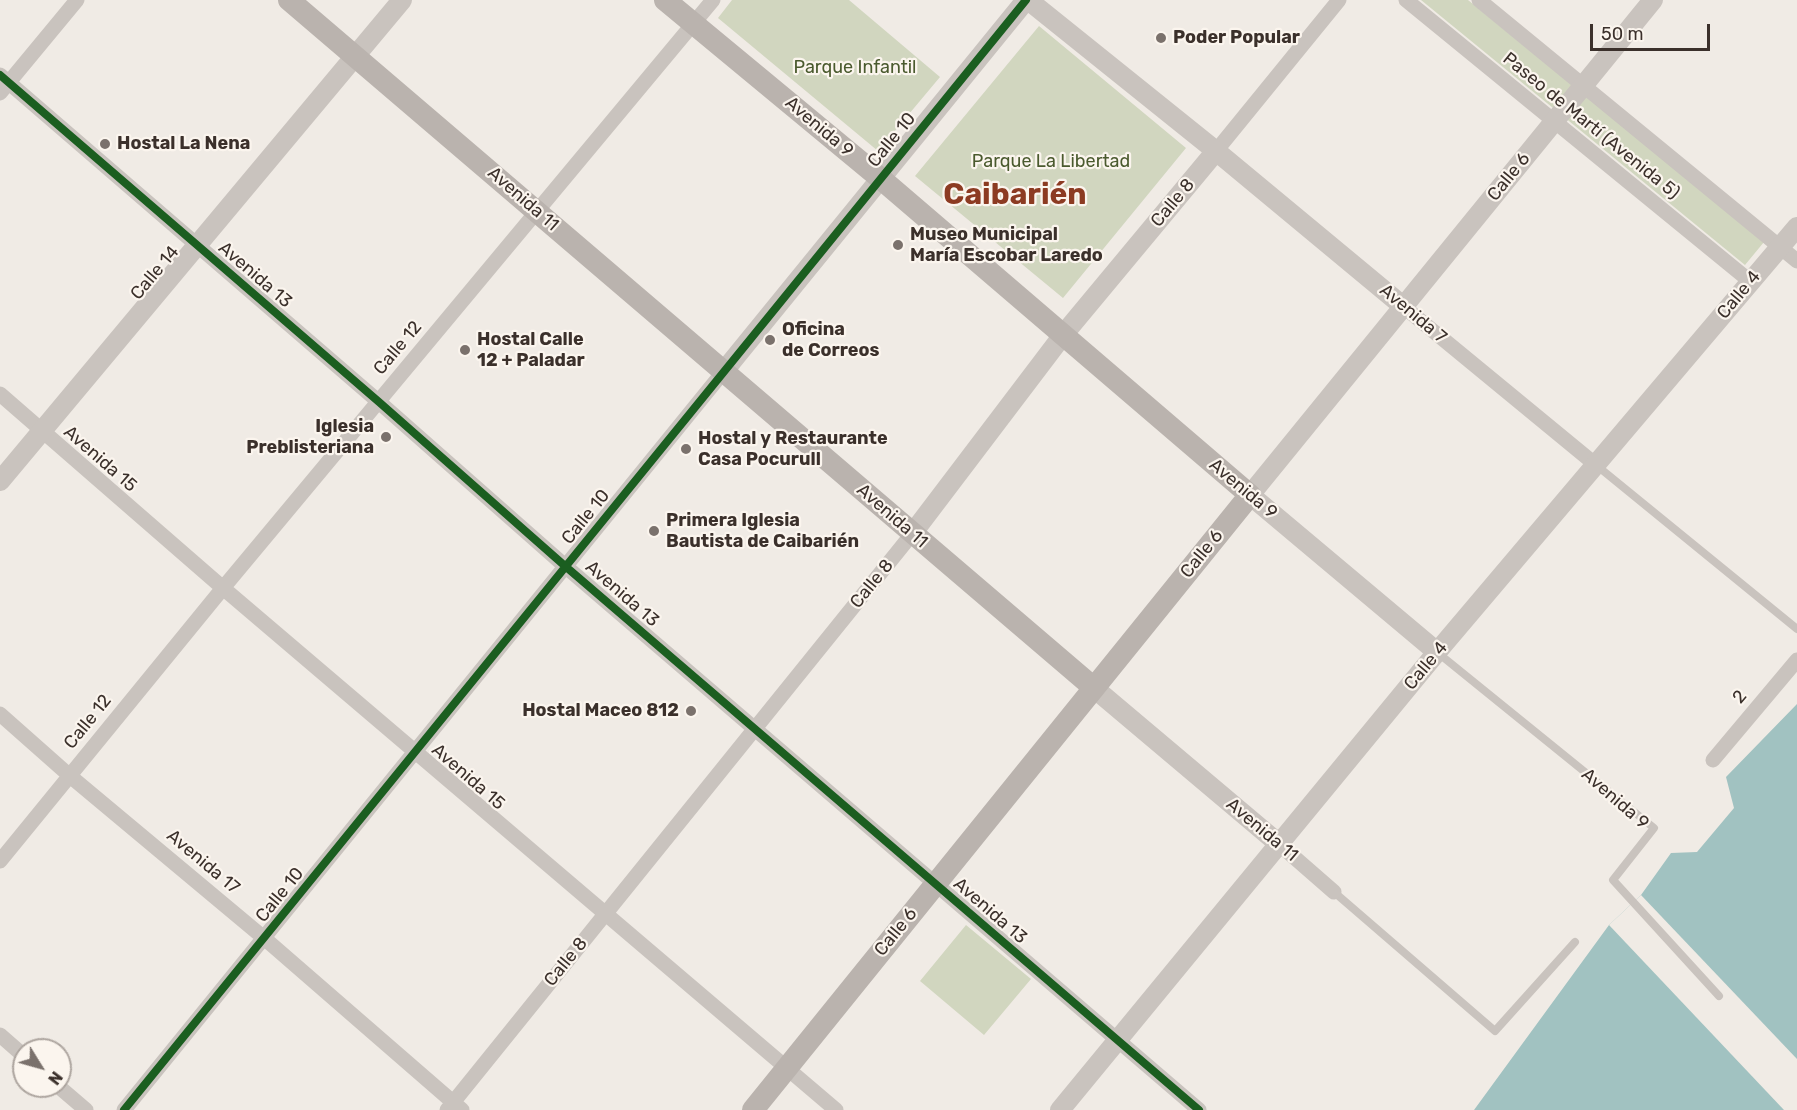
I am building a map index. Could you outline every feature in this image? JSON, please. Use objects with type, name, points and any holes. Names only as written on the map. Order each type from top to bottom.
[{"type":"main road","name":"Avenida 11","points":[[289,0],[1094,688]]},
{"type":"main road","name":"Avenida 9","points":[[665,0],[880,178],[1250,495]]},
{"type":"main road","name":"Calle 6","points":[[753,1110],[1250,495]]},
{"type":"street","points":[[3,83],[77,0]]},
{"type":"street","name":"Calle 14","points":[[0,481],[402,0]]},
{"type":"street","name":"Calle 12","points":[[0,861],[223,588],[713,0]]},
{"type":"street","name":"Avenida 7","points":[[1027,0],[1216,151],[1596,465]]},
{"type":"street","name":"Calle 10","points":[[124,1110],[1027,0]]},
{"type":"street","name":"Calle 8","points":[[454,1108],[605,914],[912,534],[1063,335],[1339,0]]},
{"type":"street","name":"Paseo de Martí (Avenida 5)","points":[[1406,0],[1750,282]]},
{"type":"street","name":"Paseo de Martí (Avenida 5)","points":[[1479,0],[1797,261]]},
{"type":"street","name":"Calle 6","points":[[1250,495],[1653,0]]},
{"type":"street","name":"Avenida 13","points":[[3,83],[197,245],[565,566],[1199,1110]]},
{"type":"street","name":"Calle 4","points":[[1060,1110],[1437,652],[1797,227]]},
{"type":"street","name":"Avenida 15","points":[[0,394],[43,429],[223,588],[836,1110]]},
{"type":"street","name":"Avenida 9","points":[[1250,495],[1437,652]]},
{"type":"street","name":"2","points":[[1713,759],[1797,660]]},
{"type":"street","name":"Avenida 11","points":[[1094,688],[1334,892]]},
{"type":"street","name":"Avenida 17","points":[[0,714],[70,776],[264,938],[454,1108]]},
{"type":"street","points":[[0,1035],[12,1046]]},
{"type":"street","points":[[72,1098],[86,1110]]},
{"type":"lane","name":"Avenida 7","points":[[1596,465],[1797,629]]},
{"type":"lane","name":"Avenida 9","points":[[1437,652],[1654,828],[1613,880],[1719,996]]},
{"type":"lane","name":"Avenida 11","points":[[1334,892],[1495,1030],[1575,942]]},
{"type":"green space","name":"Parque Infantil","points":[[732,0],[849,0],[940,77],[878,151],[718,18]]},
{"type":"green space","points":[[1421,0],[1468,0],[1764,242],[1745,265]]},
{"type":"green space","name":"Parque La Libertad","points":[[1039,26],[1186,148],[1063,298],[915,176]]},
{"type":"green space","points":[[966,925],[1031,979],[984,1035],[920,981]]},
{"type":"water","points":[[1797,704],[1797,1110],[1474,1110],[1609,925],[1641,895],[1671,853],[1697,852],[1734,808],[1726,777]]},
{"type":"pier","points":[[1641,895],[1797,1059],[1797,1110],[1784,1110],[1609,925]]},
{"type":"cycle path","points":[[124,1110],[1026,0]]},
{"type":"cycle path","points":[[0,75],[565,566],[1199,1110]]},
{"type":"place","name":"Poder Popular","points":[[1161,38]]},
{"type":"place","name":"Hostal La Nena","points":[[105,144]]},
{"type":"place","name":"Museo Municipal María Escobar Laredo","points":[[898,245]]},
{"type":"place","name":"Oficina de Correos","points":[[770,340]]},
{"type":"place","name":"Hostal Calle 12 + Paladar","points":[[465,350]]},
{"type":"place","name":"Iglesia Preblisteriana","points":[[386,437]]},
{"type":"place","name":"Hostal y Restaurante Casa Pocurull","points":[[686,449]]},
{"type":"place","name":"Primera Iglesia Bautista de Caibarién","points":[[654,531]]},
{"type":"place","name":"Hostal Maceo 812","points":[[691,711]]},
{"type":"district","name":"Caibarién","points":[[1015,195]]}]
